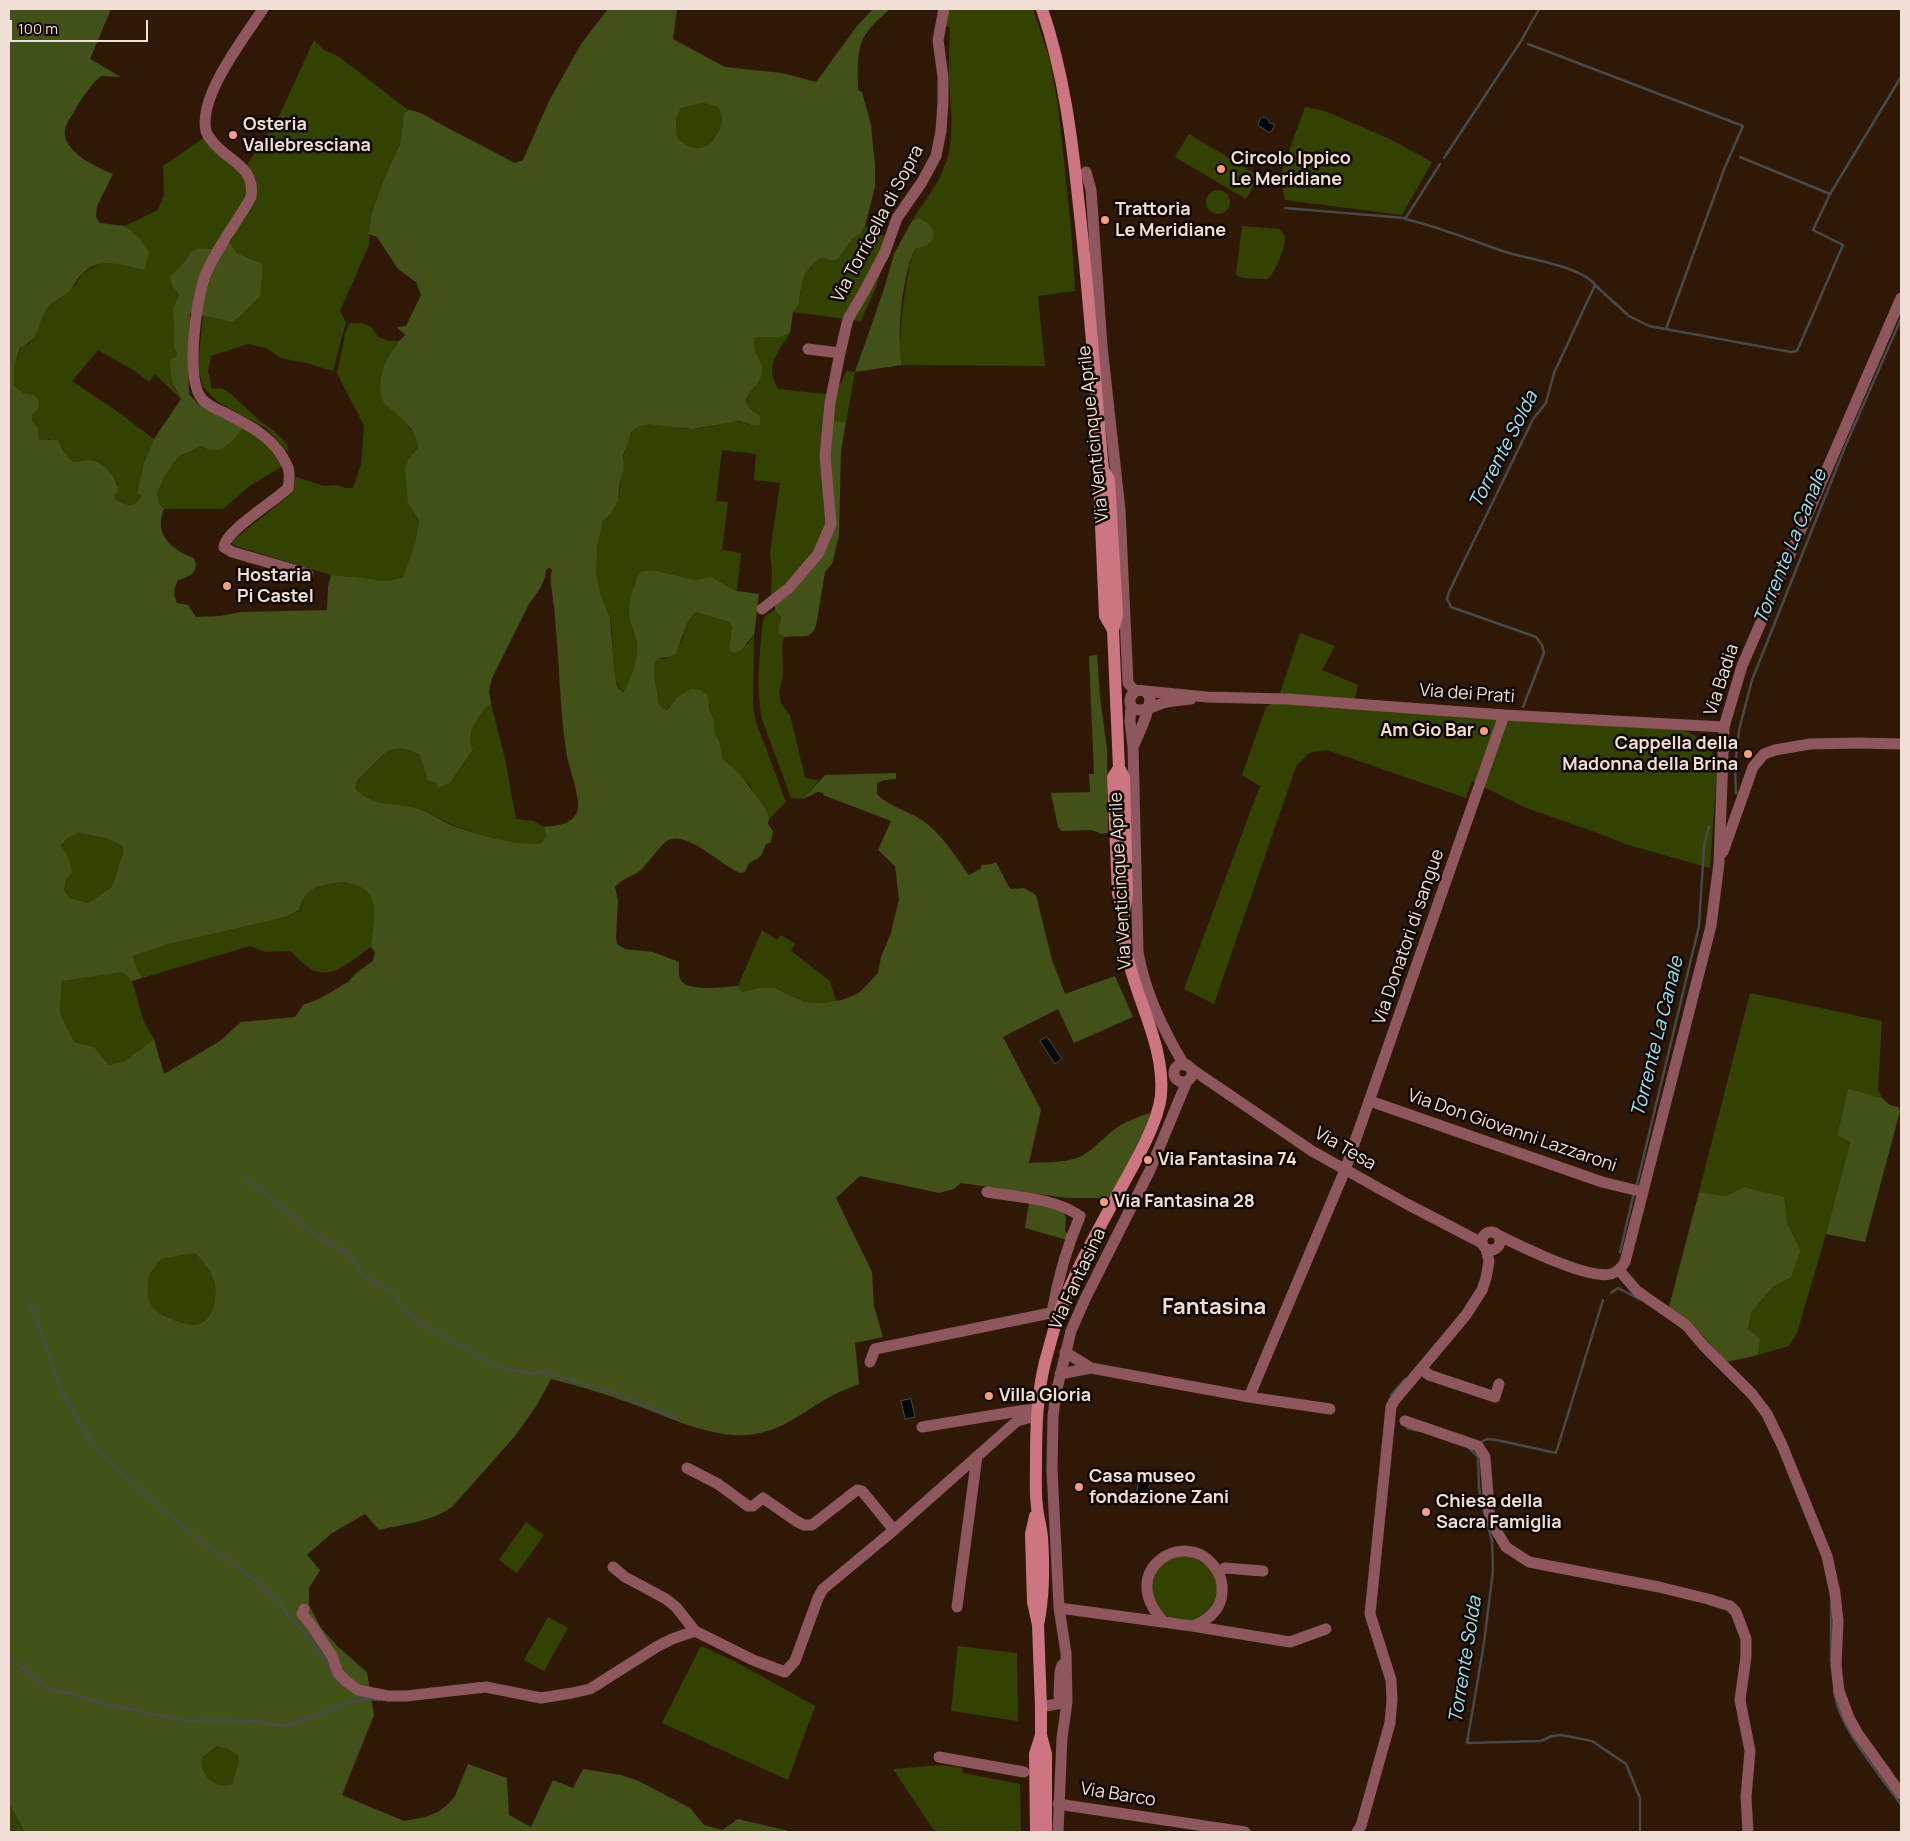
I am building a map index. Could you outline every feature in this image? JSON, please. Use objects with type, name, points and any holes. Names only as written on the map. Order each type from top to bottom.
[{"type":"street","points":[[263,9],[218,78],[211,94],[206,119],[206,133],[215,145],[245,170],[253,187],[251,197],[205,276],[200,294],[196,324],[193,362],[194,381],[202,399],[218,410],[259,431],[270,440],[285,460],[290,472],[288,488],[234,532],[224,543],[224,547],[232,552],[308,574]]},
{"type":"street","name":"Via Torricella di Sopra","points":[[762,609],[788,588],[818,554],[830,524],[826,456],[830,404],[840,353],[848,319],[885,252],[898,218],[922,182],[936,156],[941,132],[943,103],[943,77],[938,40],[944,9]]},
{"type":"street","name":"Via Venticinque Aprile","points":[[1042,9],[1055,49],[1069,120],[1086,261],[1103,470],[1109,479],[1110,489],[1117,615],[1113,630],[1119,768],[1124,777],[1127,894],[1124,909],[1125,940],[1129,966],[1158,1056],[1160,1097],[1146,1140],[1056,1311]]},
{"type":"street","name":"Via Venticinque Aprile","points":[[1086,172],[1091,190],[1104,364],[1120,510],[1128,683],[1135,697],[1130,720],[1133,747],[1138,952],[1142,978],[1183,1073]]},
{"type":"street","name":"Via Badia","points":[[1720,863],[1724,727],[1742,666],[1901,298]]},
{"type":"street","points":[[808,349],[840,353]]},
{"type":"street","name":"Via dei Prati","points":[[1116,691],[1135,697],[1287,699],[1504,715],[1724,727]]},
{"type":"street","points":[[1135,697],[1150,699],[1147,708]]},
{"type":"street","name":"Via dei Prati","points":[[1117,707],[1135,697]]},
{"type":"street","name":"Via dei Prati","points":[[1135,697],[1137,710],[1165,703],[1207,697]]},
{"type":"street","name":"Via Venticinque Aprile","points":[[1133,747],[1146,717],[1147,708]]},
{"type":"street","name":"Via Donatori di sangue","points":[[1249,1397],[1346,1170],[1504,715]]},
{"type":"street","points":[[1901,744],[1858,742],[1810,744],[1774,750],[1764,754],[1753,767],[1720,863],[1711,926],[1625,1262],[1619,1270],[1637,1291],[1686,1325],[1704,1346],[1752,1394],[1767,1414],[1782,1445],[1826,1556],[1835,1593],[1838,1621],[1836,1665],[1839,1691],[1849,1718],[1858,1734],[1901,1794]]},
{"type":"street","name":"Via Fantasina","points":[[1067,1702],[1066,1654],[1059,1608],[1052,1470],[1053,1416],[1060,1374],[1071,1332],[1085,1299],[1150,1170],[1176,1110],[1183,1073]]},
{"type":"street","name":"Via Tesa","points":[[1183,1073],[1214,1085],[1305,1146],[1419,1211],[1463,1233],[1491,1242],[1513,1243],[1579,1270],[1596,1274],[1611,1274],[1619,1270]]},
{"type":"street","name":"Via Don Giovanni Lazzaroni","points":[[1370,1101],[1602,1182],[1642,1192]]},
{"type":"street","points":[[987,1192],[1055,1204],[1068,1208],[1080,1216],[1064,1254],[1056,1311]]},
{"type":"street","points":[[1357,1832],[1361,1826],[1390,1723],[1392,1699],[1391,1680],[1370,1614],[1391,1407],[1466,1315],[1482,1290],[1486,1278],[1491,1242]]},
{"type":"street","name":"Via Fantasina","points":[[870,1362],[875,1349],[1056,1311],[1036,1413],[1036,1506],[1031,1534],[1033,1602],[1038,1625],[1041,1707],[1040,1735],[1035,1754],[1036,1832]]},
{"type":"street","points":[[1065,1352],[1091,1368],[1249,1397],[1330,1409]]},
{"type":"street","points":[[1060,1374],[1091,1368]]},
{"type":"street","points":[[1422,1369],[1429,1375],[1495,1397],[1499,1384]]},
{"type":"street","points":[[922,1427],[1019,1411],[1036,1413]]},
{"type":"street","points":[[613,1567],[625,1578],[676,1606],[695,1631],[753,1660],[785,1672],[796,1661],[818,1598],[823,1589],[894,1530],[1017,1421],[1036,1413]]},
{"type":"street","points":[[1405,1421],[1478,1446],[1485,1457],[1490,1520],[1506,1548],[1529,1562],[1659,1587],[1730,1606],[1736,1612],[1746,1639],[1746,1657],[1740,1700],[1750,1751],[1746,1797],[1748,1832]]},
{"type":"street","points":[[957,1607],[977,1456]]},
{"type":"street","points":[[688,1468],[718,1484],[748,1506],[753,1506],[763,1498],[804,1525],[812,1525],[857,1490],[862,1491],[894,1530]]},
{"type":"street","points":[[1164,1622],[1154,1612],[1147,1599],[1146,1585],[1150,1572],[1158,1561],[1170,1553],[1184,1551],[1198,1553],[1210,1561],[1219,1572],[1223,1585],[1222,1599],[1215,1612],[1205,1621],[1192,1626]]},
{"type":"street","points":[[1219,1572],[1226,1568],[1263,1571]]},
{"type":"street","points":[[1059,1608],[1192,1626],[1290,1642],[1326,1629]]},
{"type":"street","points":[[303,1612],[332,1656],[338,1673],[347,1682],[358,1690],[388,1696],[406,1696],[486,1687],[541,1698],[572,1693],[590,1689],[672,1638],[695,1631]]},
{"type":"street","name":"Via Fantasina","points":[[1059,1682],[1066,1654]]},
{"type":"street","points":[[1040,1688],[1059,1682],[1059,1696],[1067,1702]]},
{"type":"street","points":[[1041,1707],[1067,1702]]},
{"type":"street","name":"Via Barco","points":[[1067,1702],[1062,1738],[1058,1804],[1245,1832]]},
{"type":"street","name":"Via Fantasina","points":[[1040,1735],[1046,1754],[1046,1832]]},
{"type":"street","points":[[939,1757],[1024,1772]]},
{"type":"street","points":[[1058,1804],[1058,1832]]},
{"type":"green space","points":[[9,9],[111,9],[90,59],[121,77],[101,76],[90,87],[70,118],[65,134],[67,142],[80,156],[113,174],[97,206],[96,217],[100,223],[125,226],[139,237],[149,253],[144,270],[112,263],[89,268],[80,276],[68,292],[47,308],[34,337],[20,348],[14,367],[14,385],[23,393],[34,395],[39,401],[38,410],[32,415],[32,421],[38,428],[39,440],[57,440],[74,462],[92,460],[103,466],[116,481],[118,491],[114,495],[115,499],[130,505],[136,503],[141,496],[137,493],[144,463],[154,439],[181,399],[171,376],[170,360],[176,357],[177,353],[174,348],[173,308],[179,295],[172,285],[170,277],[186,260],[190,252],[200,248],[211,249],[226,237],[237,253],[263,264],[260,297],[233,322],[190,313],[189,394],[197,403],[243,427],[225,447],[214,450],[201,446],[178,457],[165,476],[157,493],[159,503],[164,509],[161,518],[163,534],[172,546],[178,551],[194,558],[196,563],[193,573],[178,580],[175,594],[177,603],[188,605],[196,617],[220,616],[241,612],[327,610],[328,587],[331,575],[384,581],[403,577],[415,543],[419,521],[408,503],[405,469],[409,458],[418,448],[417,441],[410,427],[384,403],[380,385],[388,357],[405,335],[397,327],[406,326],[421,295],[416,282],[398,269],[377,237],[369,234],[371,215],[384,179],[400,144],[404,114],[408,110],[423,114],[515,163],[523,160],[549,101],[581,44],[608,9],[677,9],[673,39],[725,67],[782,73],[816,82],[857,26],[873,9],[890,9],[875,22],[863,39],[858,57],[858,90],[862,92],[871,125],[875,166],[875,187],[865,226],[861,233],[852,239],[838,259],[832,261],[824,258],[819,259],[811,266],[804,276],[799,304],[793,312],[790,333],[780,337],[755,337],[754,347],[761,362],[762,371],[757,384],[749,394],[747,403],[760,416],[760,425],[755,426],[739,421],[693,429],[648,424],[637,427],[631,433],[623,456],[624,469],[620,482],[618,501],[611,514],[603,521],[597,547],[596,572],[601,596],[610,617],[617,686],[623,693],[631,676],[637,655],[636,641],[629,618],[629,606],[640,572],[654,570],[694,580],[711,577],[737,591],[759,594],[754,635],[740,651],[735,653],[730,651],[732,627],[729,622],[695,612],[688,622],[675,655],[657,659],[654,665],[654,674],[659,704],[662,708],[667,710],[677,697],[691,689],[701,690],[708,696],[710,711],[714,720],[715,734],[719,740],[723,759],[740,774],[766,809],[769,819],[768,824],[773,831],[771,842],[766,844],[761,856],[749,863],[745,872],[740,873],[692,843],[672,839],[664,843],[641,870],[615,887],[618,901],[617,944],[625,949],[653,952],[679,962],[679,976],[683,983],[689,986],[715,988],[738,986],[743,992],[758,988],[775,988],[805,1002],[822,1003],[842,1000],[859,993],[878,973],[881,957],[891,933],[899,899],[895,866],[878,850],[891,821],[823,795],[824,793],[818,792],[803,799],[825,775],[896,773],[896,779],[877,783],[877,794],[886,802],[915,816],[935,831],[969,875],[980,869],[982,865],[996,862],[1010,889],[1024,888],[1036,895],[1052,960],[1065,994],[1115,976],[1133,1017],[1074,1043],[1058,1009],[1003,1037],[1041,1110],[1029,1163],[1059,1162],[1082,1156],[1120,1126],[1134,1118],[1150,1113],[1146,1127],[1114,1191],[1107,1198],[1067,1198],[961,1183],[954,1189],[939,1193],[860,1176],[836,1198],[872,1272],[874,1306],[883,1337],[855,1343],[859,1384],[830,1397],[786,1423],[772,1430],[747,1435],[711,1432],[606,1395],[551,1379],[537,1405],[515,1436],[453,1506],[436,1516],[418,1522],[379,1530],[365,1514],[332,1533],[307,1555],[320,1570],[309,1588],[309,1605],[321,1628],[336,1645],[367,1672],[374,1715],[342,1795],[404,1821],[425,1817],[438,1812],[455,1796],[468,1764],[507,1778],[509,1815],[531,1827],[553,1780],[573,1788],[583,1769],[621,1775],[639,1781],[690,1808],[704,1825],[722,1830],[738,1819],[793,1832],[23,1832],[9,1803]],"holes":[[[703,103],[718,107],[722,116],[722,123],[713,140],[704,147],[693,147],[677,138],[676,119],[681,108]],[[549,568],[552,570],[551,581],[563,725],[567,756],[578,800],[575,816],[563,824],[544,827],[546,835],[542,843],[510,842],[451,825],[420,809],[375,801],[361,794],[355,788],[359,778],[388,751],[397,748],[419,754],[427,777],[426,779],[438,784],[437,788],[450,783],[473,750],[471,744],[472,731],[477,719],[491,704],[489,691],[492,678],[529,604],[541,587],[546,570]],[[79,833],[108,839],[122,845],[123,852],[112,887],[88,903],[70,898],[64,890],[65,881],[72,872],[69,859],[61,846],[66,839]],[[342,882],[365,890],[373,904],[374,923],[371,947],[375,952],[373,961],[356,973],[348,982],[319,999],[303,1005],[295,1017],[241,1022],[220,1041],[164,1074],[154,1039],[125,1061],[109,1065],[94,1047],[74,1042],[60,1013],[62,981],[122,972],[132,981],[142,978],[133,956],[166,945],[285,917],[299,910],[305,896],[314,888]],[[195,1253],[213,1277],[215,1286],[214,1306],[208,1318],[198,1324],[185,1323],[165,1316],[154,1309],[148,1293],[149,1278],[161,1259]],[[217,1746],[228,1749],[238,1756],[239,1763],[232,1784],[226,1785],[220,1785],[210,1780],[203,1770],[202,1758]]]},
{"type":"green space","points":[[947,9],[1033,9],[1050,60],[1058,105],[1071,228],[1075,291],[1038,296],[1045,366],[902,365],[899,350],[903,305],[910,264],[915,249],[933,239],[932,230],[928,223],[921,220],[912,221],[938,180],[945,165],[950,145],[950,28],[944,25]]},
{"type":"green space","points":[[314,40],[324,50],[338,56],[408,110],[404,115],[400,144],[384,179],[371,215],[369,245],[340,311],[346,322],[333,371],[281,358],[266,348],[248,344],[211,356],[208,371],[212,389],[221,388],[230,393],[287,444],[289,453],[266,428],[219,403],[203,387],[198,367],[203,315],[233,322],[263,264],[237,253],[230,243],[253,198],[256,179],[247,165],[280,114]]},
{"type":"green space","points":[[703,103],[718,107],[722,116],[722,123],[713,140],[704,147],[699,148],[688,145],[677,138],[676,119],[681,108]]},
{"type":"green space","points":[[1305,107],[1325,111],[1392,140],[1432,162],[1402,215],[1285,200],[1280,176]]},
{"type":"green space","name":"Circolo Ippico Le Meridiane","points":[[1189,134],[1259,176],[1246,199],[1175,157]]},
{"type":"green space","points":[[205,137],[246,175],[248,196],[217,246],[190,252],[179,269],[176,292],[179,295],[173,308],[174,348],[177,352],[174,388],[181,399],[155,374],[149,382],[135,371],[98,350],[72,381],[154,439],[144,463],[137,493],[142,496],[136,503],[130,505],[115,499],[114,495],[118,484],[105,467],[95,462],[74,462],[64,454],[62,446],[49,439],[39,440],[38,428],[32,421],[32,415],[38,410],[34,395],[23,393],[14,385],[14,367],[21,348],[30,343],[45,309],[76,285],[82,274],[100,264],[115,262],[144,269],[139,237],[125,226],[158,210],[164,195],[163,166]]},
{"type":"green space","name":"Circolo Ippico Le Meridiane","points":[[1218,190],[1223,191],[1229,197],[1229,207],[1223,213],[1218,214],[1213,213],[1207,207],[1206,202],[1207,197],[1213,191]]},
{"type":"green space","points":[[919,218],[930,225],[934,236],[929,244],[915,249],[910,261],[901,307],[900,353],[902,365],[855,372],[894,254],[912,221]]},
{"type":"green space","points":[[865,226],[891,239],[876,287],[861,321],[793,312],[799,304],[804,276],[811,266],[819,259],[824,258],[832,261],[852,239],[861,233]]},
{"type":"green space","name":"Circolo Ippico Le Meridiane","points":[[1242,226],[1279,229],[1284,234],[1285,243],[1281,255],[1273,273],[1267,279],[1242,278],[1236,275]]},
{"type":"green space","points":[[350,323],[362,323],[371,327],[378,337],[389,341],[399,341],[393,349],[404,421],[416,435],[418,448],[409,458],[408,503],[419,521],[415,543],[403,577],[392,581],[382,582],[331,575],[235,546],[231,542],[291,494],[296,477],[324,486],[337,485],[353,488],[361,465],[364,426],[337,373],[346,331]]},
{"type":"green space","points":[[790,333],[777,353],[772,366],[774,381],[778,389],[835,395],[847,370],[855,372],[846,422],[835,421],[825,537],[788,588],[771,594],[772,572],[770,553],[780,483],[754,480],[756,454],[722,450],[716,501],[728,502],[722,550],[741,553],[737,591],[711,577],[694,580],[654,570],[635,583],[630,600],[629,614],[636,638],[637,656],[634,670],[624,694],[618,686],[613,667],[612,627],[599,590],[596,572],[596,553],[602,525],[618,500],[627,442],[636,428],[648,424],[688,429],[730,422],[750,425],[751,409],[747,405],[748,395],[756,385],[760,361],[754,350],[755,337],[780,337]]},
{"type":"green space","points":[[835,421],[846,422],[841,451],[839,535],[832,564],[825,572],[816,626],[813,632],[808,636],[784,637],[779,634],[778,628],[781,617],[775,610],[775,603],[771,594],[788,588],[825,537],[827,425]]},
{"type":"green space","points":[[243,427],[263,439],[283,466],[251,485],[223,509],[164,509],[159,503],[157,493],[165,476],[178,457],[201,446],[206,449]]},
{"type":"green space","points":[[775,610],[781,617],[779,633],[784,637],[782,647],[783,676],[779,692],[781,703],[790,715],[805,778],[819,780],[803,799],[791,798],[762,719],[760,707],[759,670],[763,621],[765,616]]},
{"type":"green space","points":[[695,612],[729,622],[732,627],[729,647],[748,644],[754,635],[753,708],[756,722],[786,802],[769,819],[766,809],[750,785],[723,759],[719,740],[715,734],[710,704],[684,694],[677,697],[666,710],[659,704],[654,665],[657,659],[664,659],[681,643],[688,622]]},
{"type":"green space","points":[[1300,633],[1335,646],[1322,670],[1358,685],[1354,704],[1677,727],[1699,738],[1713,754],[1717,771],[1710,868],[1625,844],[1526,808],[1472,781],[1466,798],[1327,750],[1309,753],[1296,766],[1214,1004],[1184,989],[1260,786],[1242,775],[1266,707],[1278,699]]},
{"type":"green space","points":[[1097,655],[1100,698],[1107,749],[1108,833],[1102,834],[1092,830],[1062,831],[1058,827],[1051,793],[1090,792],[1089,774],[1094,774],[1089,656]]},
{"type":"green space","points":[[491,704],[505,759],[516,819],[533,821],[544,827],[546,835],[541,844],[532,845],[509,842],[483,835],[460,828],[420,809],[375,801],[361,794],[355,788],[359,778],[383,755],[397,748],[419,754],[427,777],[450,783],[473,751],[471,738],[474,725]]},
{"type":"green space","points":[[79,833],[122,844],[123,851],[112,887],[88,903],[70,898],[64,890],[62,845],[67,838]]},
{"type":"green space","points":[[342,882],[365,890],[370,896],[374,913],[371,947],[343,967],[327,972],[319,972],[311,969],[290,951],[266,952],[250,946],[142,978],[137,969],[133,956],[166,945],[285,917],[299,910],[305,896],[314,888]]},
{"type":"green space","points":[[762,930],[777,940],[781,935],[795,944],[791,951],[830,981],[836,1001],[822,1003],[805,1002],[775,988],[758,988],[743,992],[738,986]]},
{"type":"green space","points":[[122,971],[132,981],[144,1022],[154,1039],[125,1061],[109,1065],[94,1047],[74,1042],[60,1013],[62,981]]},
{"type":"green space","points":[[1750,993],[1882,1021],[1878,1089],[1882,1098],[1848,1090],[1837,1134],[1850,1142],[1797,1333],[1789,1346],[1758,1355],[1760,1339],[1748,1329],[1752,1311],[1773,1287],[1791,1277],[1801,1251],[1787,1222],[1784,1198],[1744,1187],[1726,1196],[1699,1192]]},
{"type":"green space","points":[[1848,1089],[1882,1098],[1890,1105],[1898,1107],[1900,1111],[1865,1242],[1826,1234],[1850,1142],[1837,1135]]},
{"type":"green space","points":[[1744,1187],[1784,1197],[1787,1222],[1801,1251],[1791,1277],[1773,1287],[1752,1311],[1748,1329],[1760,1339],[1758,1355],[1727,1362],[1694,1326],[1669,1307],[1699,1192],[1726,1196]]},
{"type":"green space","points":[[1029,1202],[1062,1211],[1066,1217],[1065,1231],[1069,1235],[1067,1240],[1025,1228]]},
{"type":"green space","points":[[195,1253],[211,1273],[215,1286],[215,1300],[208,1318],[198,1324],[192,1324],[175,1320],[154,1309],[149,1299],[148,1286],[152,1271],[161,1259]]},
{"type":"green space","points":[[526,1522],[544,1535],[517,1573],[499,1560]]},
{"type":"green space","points":[[1185,1556],[1198,1559],[1208,1566],[1215,1576],[1218,1589],[1215,1602],[1208,1612],[1198,1619],[1185,1622],[1172,1619],[1162,1612],[1155,1602],[1152,1589],[1155,1576],[1162,1566],[1172,1559]]},
{"type":"green space","points":[[548,1617],[568,1628],[544,1671],[524,1660]]},
{"type":"green space","points":[[701,1646],[736,1662],[815,1706],[788,1780],[662,1723]]},
{"type":"green space","points":[[958,1646],[1017,1653],[1018,1721],[951,1711]]},
{"type":"green space","points":[[217,1746],[228,1749],[238,1756],[239,1763],[232,1784],[220,1785],[215,1783],[210,1780],[203,1770],[202,1758]]},
{"type":"green space","points":[[941,1765],[962,1768],[963,1773],[1020,1784],[1021,1832],[935,1832],[893,1769]]},
{"type":"green space","points":[[9,1803],[24,1831],[9,1832]]},
{"type":"shaded area","points":[[1263,117],[1274,124],[1271,132],[1258,125]]},
{"type":"shaded area","points":[[1047,1037],[1062,1059],[1055,1064],[1040,1041]]},
{"type":"shaded area","points":[[911,1399],[915,1417],[905,1419],[901,1401]]},
{"type":"shaded area","points":[[1139,1479],[1150,1481],[1147,1500],[1136,1499]]},
{"type":"waterway","name":"Torrente Solda","points":[[1444,158],[1521,41],[1539,9]]},
{"type":"waterway","points":[[1528,44],[1743,126],[1725,167],[1666,329]]},
{"type":"waterway","points":[[1830,194],[1901,77]]},
{"type":"waterway","points":[[1595,285],[1629,316],[1649,326],[1791,352],[1797,351],[1843,245],[1813,230],[1830,194],[1740,157]]},
{"type":"waterway","name":"Torrente Solda","points":[[1440,164],[1405,219],[1444,230],[1509,253],[1568,269],[1579,273],[1595,285],[1554,373],[1546,403],[1533,419],[1447,599],[1451,607],[1536,637],[1542,645],[1544,653],[1523,707]]},
{"type":"waterway","points":[[1285,208],[1405,218]]},
{"type":"waterway","name":"Torrente La Canale","points":[[1736,793],[1735,766],[1739,730],[1752,680],[1847,442],[1901,319]]},
{"type":"waterway","name":"Torrente La Canale","points":[[1636,1188],[1699,926],[1704,847],[1709,826]]},
{"type":"waterway","points":[[246,1178],[323,1241],[347,1252],[363,1275],[394,1293],[402,1309],[421,1323],[498,1367],[531,1374],[544,1372],[560,1376],[615,1393],[677,1419]]},
{"type":"waterway","name":"Torrente La Canale","points":[[1620,1252],[1634,1193]]},
{"type":"waterway","name":"Torrente La Canale","points":[[1611,1293],[1618,1288],[1641,1300]]},
{"type":"waterway","points":[[1481,1442],[1487,1439],[1497,1440],[1556,1453],[1603,1300]]},
{"type":"waterway","points":[[30,1303],[64,1396],[92,1443],[133,1484],[192,1534],[257,1582],[281,1604],[289,1617],[310,1638],[328,1664],[333,1676],[345,1687]]},
{"type":"waterway","name":"Torrente Solda","points":[[1391,1395],[1405,1379]]},
{"type":"waterway","name":"Torrente Solda","points":[[1407,1428],[1419,1431]]},
{"type":"waterway","name":"Torrente Solda","points":[[1469,1448],[1478,1457],[1479,1488],[1484,1513]]},
{"type":"waterway","name":"Torrente Solda","points":[[1488,1527],[1492,1540],[1493,1571],[1484,1643],[1467,1743],[1541,1741],[1552,1736],[1561,1735],[1592,1741],[1626,1764],[1640,1798],[1640,1832]]},
{"type":"waterway","name":"Torrente La Canale","points":[[1831,1604],[1831,1661]]},
{"type":"waterway","points":[[9,1659],[49,1689],[73,1694],[96,1702],[187,1721],[261,1721],[287,1726],[348,1703],[366,1699],[380,1700]]},
{"type":"waterway","name":"Torrente La Canale","points":[[1834,1691],[1837,1706],[1852,1736],[1901,1805]]},
{"type":"waterway","points":[[358,1695],[366,1699]]},
{"type":"place","name":"Osteria Vallebresciana","points":[[233,135]]},
{"type":"place","name":"Circolo Ippico Le Meridiane","points":[[1221,169]]},
{"type":"place","name":"Trattoria Le Meridiane","points":[[1105,220]]},
{"type":"place","name":"Hostaria Pi Castel","points":[[227,586]]},
{"type":"place","name":"Am Gio Bar","points":[[1484,731]]},
{"type":"place","name":"Cappella della Madonna della Brina","points":[[1748,754]]},
{"type":"place","name":"Via Fantasina 74","points":[[1148,1160]]},
{"type":"place","name":"Via Fantasina 28","points":[[1104,1202]]},
{"type":"place","name":"Villa Gloria","points":[[989,1396]]},
{"type":"place","name":"Casa museo fondazione Zani","points":[[1079,1487]]},
{"type":"place","name":"Chiesa della Sacra Famiglia","points":[[1426,1512]]},
{"type":"district","name":"Fantasina","points":[[1214,1308]]}]
